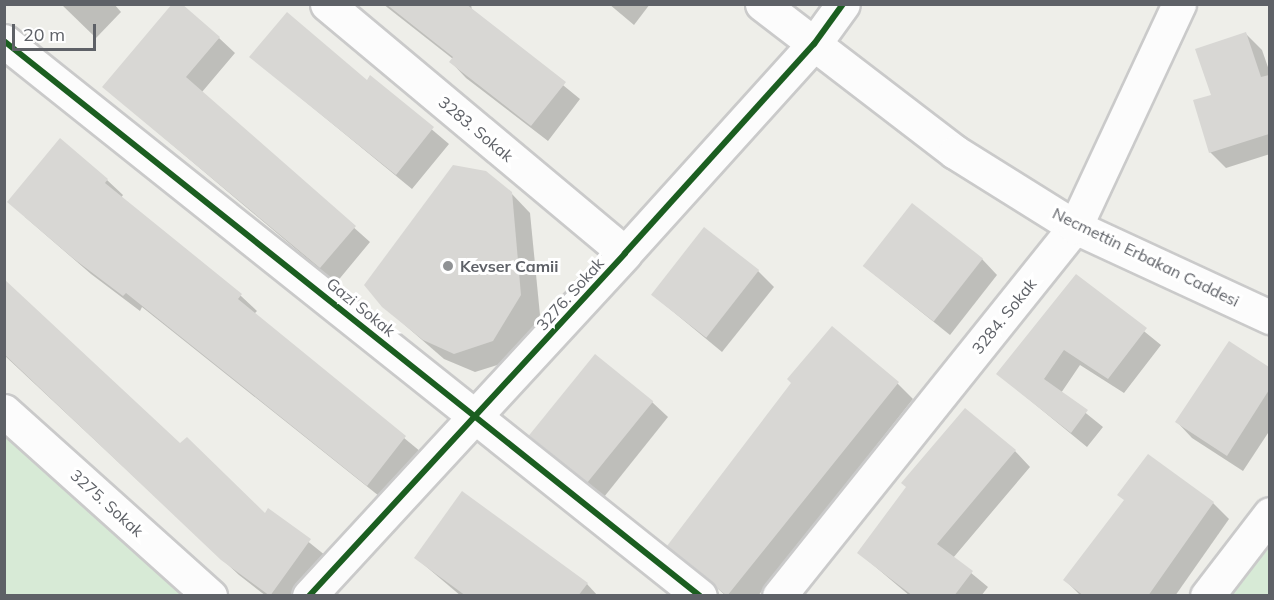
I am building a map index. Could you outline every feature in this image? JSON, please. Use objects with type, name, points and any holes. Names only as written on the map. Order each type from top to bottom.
[{"type":"street","name":"3283. Sokak","points":[[327,4],[625,254]]},
{"type":"street","name":"Necmettin Erbakan Caddesi","points":[[762,4],[955,153],[1075,227],[1269,316]]},
{"type":"street","name":"3276. Sokak","points":[[309,596],[477,417],[625,254],[814,44],[843,4]]},
{"type":"street","name":"3284. Sokak","points":[[779,596],[1075,227],[1179,4]]},
{"type":"street","name":"Gazi Sokak","points":[[4,41],[700,596]]},
{"type":"street","name":"3275. Sokak","points":[[4,411],[210,596]]},
{"type":"street","points":[[1207,596],[1269,514]]},
{"type":"green space","points":[[5,431],[184,595],[5,595]]},
{"type":"green space","points":[[1269,531],[1269,595],[1223,595]]},
{"type":"building","points":[[172,4],[182,4],[220,37],[186,77],[356,226],[320,268],[102,87]]},
{"type":"building","points":[[386,4],[466,4],[566,82],[531,126],[449,62],[453,57]]},
{"type":"building","points":[[287,12],[367,80],[370,75],[434,127],[396,175],[249,57]]},
{"type":"building","points":[[1246,32],[1261,77],[1269,75],[1269,134],[1209,153],[1193,100],[1211,95],[1195,49]]},
{"type":"building","points":[[60,138],[108,179],[105,183],[242,294],[238,299],[406,436],[367,486],[126,293],[123,296],[74,259],[7,202]]},
{"type":"building","name":"Kevser Camii","points":[[453,165],[486,171],[512,192],[521,295],[493,341],[454,354],[423,340],[382,307],[364,285]]},
{"type":"building","points":[[912,203],[983,258],[934,321],[863,266]]},
{"type":"building","points":[[704,227],[759,270],[706,338],[651,295]]},
{"type":"building","points":[[1076,274],[1147,328],[1108,379],[1064,350],[1044,379],[1088,410],[1071,433],[996,374]]},
{"type":"building","points":[[4,279],[180,443],[187,437],[265,513],[268,508],[311,539],[270,596],[221,560],[4,354]]},
{"type":"building","points":[[832,326],[899,382],[727,596],[667,546],[791,383],[787,379]]},
{"type":"building","points":[[1229,341],[1269,367],[1269,390],[1227,456],[1175,422]]},
{"type":"building","points":[[595,354],[653,401],[587,483],[529,436]]},
{"type":"building","points":[[965,408],[1016,450],[937,544],[973,571],[954,596],[913,596],[857,553],[906,487],[901,483]]},
{"type":"building","points":[[1148,454],[1214,502],[1148,596],[1084,596],[1063,580],[1124,500],[1117,495]]},
{"type":"building","points":[[462,491],[588,583],[578,596],[466,596],[414,558]]},
{"type":"cycle path","points":[[309,596],[814,44],[843,4]]},
{"type":"cycle path","points":[[4,41],[700,596]]},
{"type":"place","name":"Kevser Camii","points":[[448,266]]}]
